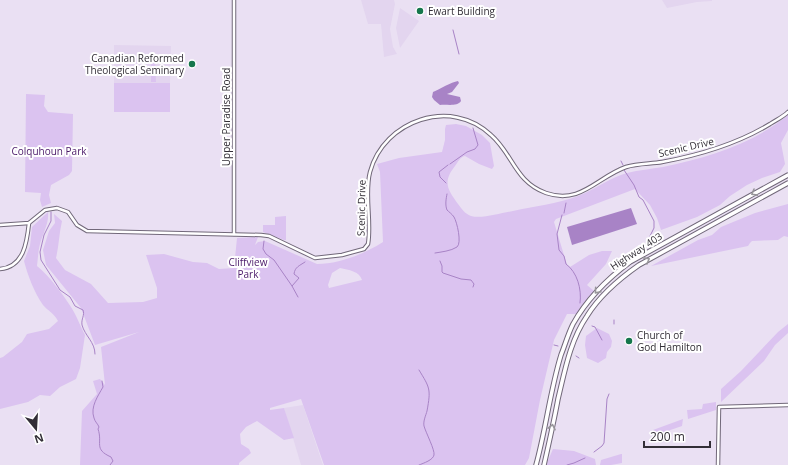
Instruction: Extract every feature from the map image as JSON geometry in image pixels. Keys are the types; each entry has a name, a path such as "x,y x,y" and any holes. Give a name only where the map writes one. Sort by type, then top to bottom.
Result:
{"highway":[{"name":"Highway 403","path":"536,465 557,370 567,337 585,304 598,289 614,274 636,258 788,175"},
{"name":"Highway 403","path":"544,465 571,347 586,317 605,292 620,278 639,264 788,183"}],"street":[{"name":"Upper Paradise Road","path":"234,0 234,234"},
{"name":"Scenic Drive","path":"29,223 45,210 57,208 68,212 77,225 88,231 261,234 269,236 314,258 342,255 364,249 368,244 369,179 376,158 383,145 397,132 412,122 428,117 456,117 472,122 485,129 501,145 520,175 531,186 547,193 565,196 584,191 625,167 678,158 738,141 759,131 788,112"},
{"path":"0,225 29,223 28,237 22,256 14,264 5,268 0,268"},
{"path":"718,465 719,406 788,405"}],"shaded area":[{"path":"361,0 394,0 395,4 390,29 393,47 397,54 384,57 381,24 368,24"},
{"path":"662,0 712,1 697,2 667,8"},
{"path":"400,8 419,21 400,48 396,28"},
{"path":"114,45 171,46 170,83 114,83"},
{"path":"458,81 459,83 452,92 447,94 460,97 461,101 459,103 454,105 440,105 434,100 432,97 433,92"},
{"path":"631,208 637,224 572,245 567,227"},
{"path":"303,405 323,465 301,465 284,408"}],"green space":[{"path":"127,59 155,59 156,82 151,82 151,63 127,63"},
{"path":"114,83 170,83 170,112 114,112"},
{"name":"Colquhoun Park","path":"26,94 45,95 44,106 48,112 73,114 72,171 69,175 51,185 49,195 51,203 42,207 40,200 41,193 25,192"},
{"name":"Cliffview Park","path":"788,115 788,130 781,143 785,164 780,172 747,185 730,196 720,205 697,217 661,230 650,205 635,189 556,219 554,222 567,265 570,267 589,255 602,251 612,251 606,264 587,285 594,291 577,314 567,314 554,340 540,400 529,458 525,465 324,465 301,399 270,408 270,410 284,408 294,438 284,440 257,421 246,427 240,434 241,444 249,449 251,453 239,463 239,465 80,465 82,411 97,394 93,381 100,379 105,385 101,347 139,332 95,345 81,308 46,265 43,250 49,231 55,223 54,214 62,221 56,258 65,270 91,284 108,303 143,302 157,298 157,288 146,255 164,254 193,262 207,263 219,269 234,268 237,238 258,237 255,245 258,242 265,241 317,264 325,264 360,254 383,242 380,172 377,164 399,158 442,152 445,140 446,125 456,124 466,126 482,135 490,143 494,166 492,169 465,156 460,159 451,172 448,181 451,194 463,211 471,216 481,217 570,199 621,175 663,167 713,154 744,142 774,125","holes":["340,268 356,273 362,280 329,288 328,285 332,273"]},
{"path":"788,204 788,237 784,236 778,240 752,241 748,246 651,266 698,240 712,235 721,227 755,213"},
{"path":"48,212 47,224 39,247 37,266 64,296 73,310 85,335 80,368 76,379 60,387 50,396 40,395 28,402 0,409 0,358 22,342 27,334 49,329 58,321 55,316 43,305 37,295 24,261 30,246 32,227"},
{"path":"286,216 286,240 263,232 263,225 275,225 275,217"},
{"path":"788,324 788,333 775,345 764,361 721,402 721,389 741,371 778,332"},
{"path":"597,328 609,334 612,341 606,358 598,363 587,358 585,345 586,336"},
{"path":"716,402 716,410 688,419 687,410 702,409 703,404"},
{"path":"683,419 682,426 653,436 653,430"},
{"path":"553,449 574,451 595,459 596,465 546,465"},
{"path":"622,454 622,463 600,465 601,460"}],"waterway":[{"path":"453,30 459,54"},
{"path":"450,164 467,152 475,149 478,145 473,128"},
{"path":"621,161 623,165"},
{"path":"446,183 440,177 439,172 448,165"},
{"path":"624,170 654,221 654,228 647,242"},
{"path":"435,253 457,247 459,241 454,217 446,208 447,194"},
{"path":"564,213 566,203"},
{"path":"51,212 51,221 44,235 40,252 41,260 60,290 70,297 75,306 83,310 84,314 82,325 92,342 95,354"},
{"path":"562,215 557,234 559,250 564,256 566,264 570,267 578,281 580,303"},
{"path":"264,241 263,249 266,254 274,260 292,286"},
{"path":"440,261 443,273 461,279 471,280 474,284 473,287"},
{"path":"298,297 292,286 299,278 294,274 296,268 305,262"},
{"path":"592,326 595,327 602,340"},
{"path":"554,345 558,346"},
{"path":"419,370 429,389 424,424 434,455 430,460 419,465"},
{"path":"102,381 103,387 95,402 93,414 99,427 100,448 105,454 111,457 113,461 110,465"},
{"path":"594,452 604,443 607,399 609,394"},
{"path":"567,465 585,458"}],"place":[{"name":"Ewart Building","path":"420,11"},
{"name":"Canadian Reformed Theological Seminary","path":"192,64"},
{"name":"Church of God Hamilton","path":"629,341"}]}
